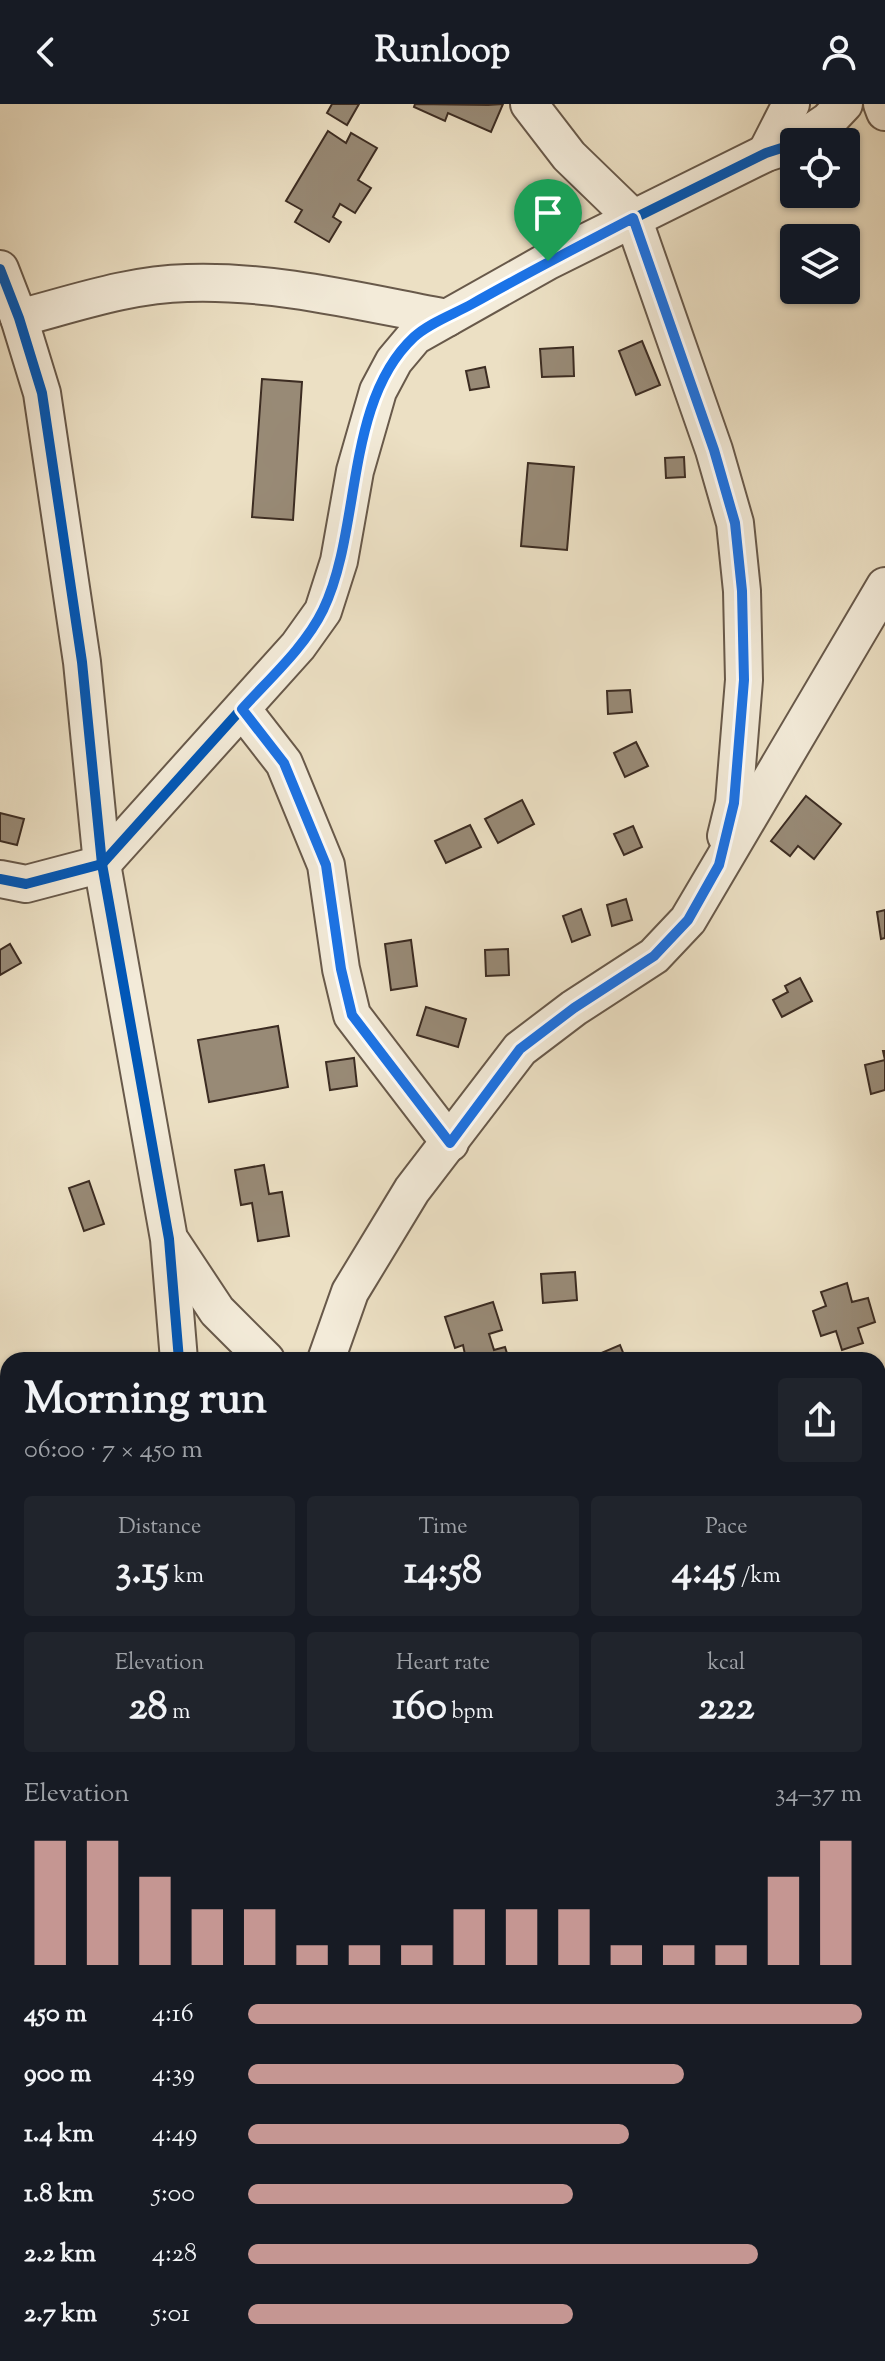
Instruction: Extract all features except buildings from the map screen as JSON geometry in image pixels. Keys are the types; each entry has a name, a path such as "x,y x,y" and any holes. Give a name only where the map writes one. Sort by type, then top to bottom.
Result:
{"street":[{"path":"529,104 569,156 633,218 714,450 735,523 742,591 744,680 734,803 719,865"},
{"path":"788,128 791,104"},
{"path":"816,128 844,104"},
{"path":"882,104 885,112"},
{"path":"0,879 26,884 102,864 298,646 323,611 339,561 355,471 378,391 394,361 415,336 548,261 780,149"},
{"path":"0,269 42,393 71,576 102,864 169,1239 178,1352"},
{"path":"19,318 119,292 185,282 286,287 447,318"},
{"path":"329,1352 350,1292 412,1190 520,1049 574,1008 654,956 688,920 885,586"},
{"path":"242,709 284,763 326,865 341,969 352,1015 450,1143"},
{"path":"169,1239 217,1311 258,1352"}],"cycle path":[{"path":"0,879 26,884 102,864 298,646 323,611 339,561 355,471 378,391 394,361 415,336 548,261 780,148"},
{"path":"0,269 42,393 82,662 102,864 169,1239 178,1352"}],"route":[{"path":"633,218 714,450 735,523 742,591 744,680 734,803 719,865 688,920 654,956 574,1008 520,1049 450,1143 352,1015 341,969 326,865 284,763 242,709 298,646 323,611 339,561 355,471 378,391 394,361 415,336 548,261 633,218"}]}
